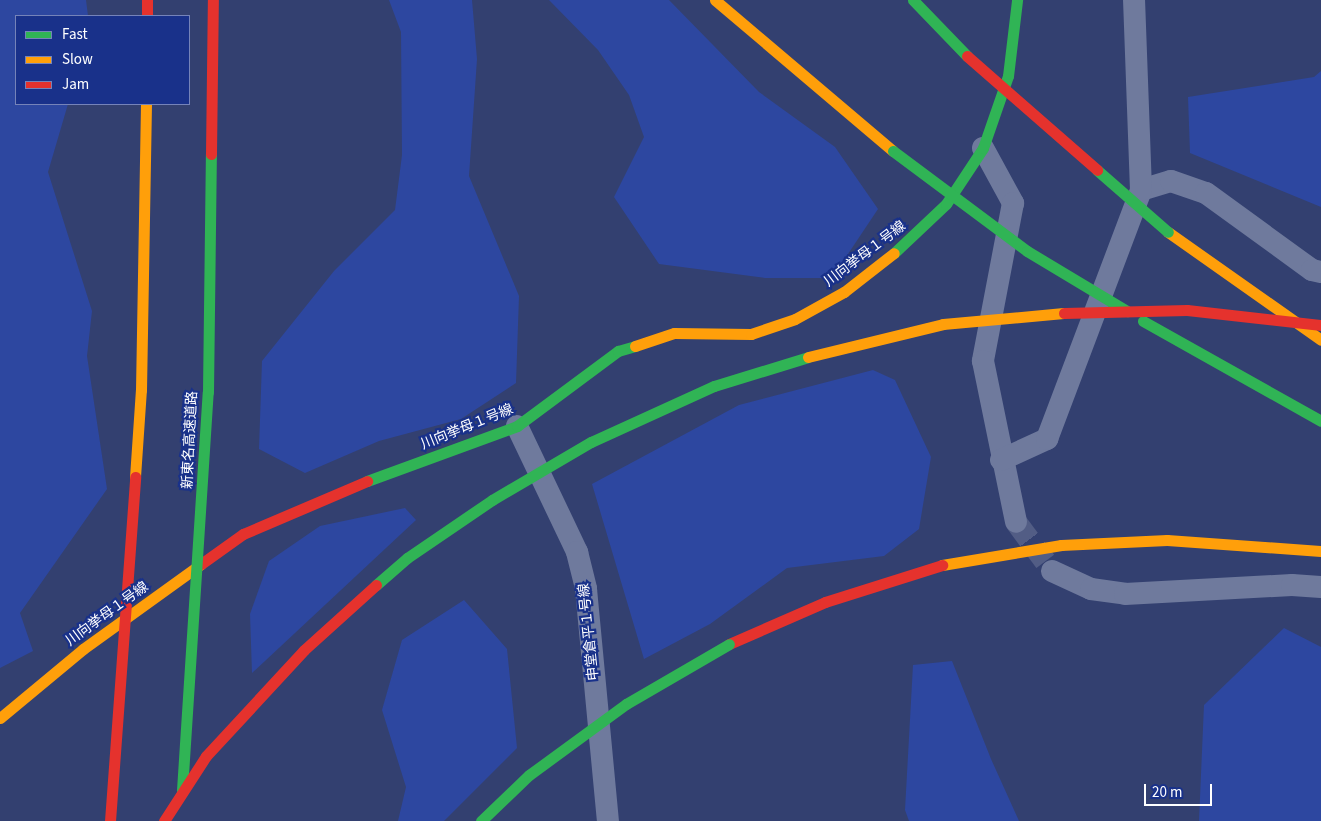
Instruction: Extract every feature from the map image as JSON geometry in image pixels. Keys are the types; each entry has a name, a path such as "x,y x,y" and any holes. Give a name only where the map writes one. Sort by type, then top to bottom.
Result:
{"main road":[{"path":"147,0 147,15"},
{"name":"新東名高速道路","path":"180,821 208,392 214,60 213,0"},
{"path":"715,0 893,151 1027,251 1143,321 1321,421"},
{"path":"913,0 967,56 1168,232 1321,340"},
{"name":"川向挙母１号線","path":"0,718 83,649 243,534 324,498 517,426 618,351 674,334 751,334 795,319 844,292 909,242 940,211 983,148 1008,76 1017,0"},
{"path":"110,821 141,390 146,105"},
{"path":"164,821 206,756 304,650 406,558 492,500 591,442 714,386 845,346 942,324 1076,312 1187,310 1321,325"},
{"path":"481,821 529,775 626,704 729,644 825,602 944,565 1061,545 1167,540 1321,551"}],"street":[{"path":"1001,460 1047,439 1141,190 1134,0"},
{"path":"983,148 1013,203 983,361 1001,460 1016,522"},
{"path":"1141,190 1171,181 1206,193 1312,270 1321,272"},
{"name":"申堂倉平１号線","path":"517,426 577,552 586,589 608,821"},
{"path":"1052,571 1091,589 1125,594 1292,585 1321,588"}],"shaded area":[{"path":"0,0 86,0 88,15 15,15 15,105 68,105 48,172 92,311 87,356 107,489 20,613 33,651 0,668"},
{"path":"389,0 472,0 477,59 469,176 519,296 516,383 461,419 379,441 305,473 259,449 262,361 334,271 395,210 402,155 401,32"},
{"path":"549,0 669,0 759,92 835,147 878,209 832,278 765,278 659,264 614,197 644,137 629,95 598,50"},
{"path":"1321,71 1321,207 1190,153 1188,97 1314,77"},
{"path":"873,370 895,380 931,457 919,529 884,556 787,568 710,624 644,659 592,484 739,405"},
{"path":"405,508 416,520 252,673 250,614 269,561 320,526"},
{"path":"464,600 507,649 517,748 444,821 398,821 406,787 382,710 402,640"},
{"path":"1284,628 1321,647 1321,821 1199,821 1204,705"},
{"path":"952,661 991,759 1019,821 909,821 905,810 913,665"}],"tunnel":[{"path":"1016,522 1045,561"}],"traffic: fast":[{"path":"913,0 967,56"},
{"path":"894,253 946,204 983,148 1008,76 1017,0"},
{"path":"893,151 1027,251 1127,311"},
{"path":"208,392 211,154"},
{"path":"1097,170 1168,232"},
{"path":"1143,321 1321,421"},
{"path":"367,481 517,426 618,351 635,346"},
{"path":"376,585 407,558 492,500 591,442 714,386 808,357"},
{"path":"182,790 208,392"},
{"path":"481,821 529,775 626,704 729,644"}],"traffic: slow":[{"path":"715,0 893,151"},
{"path":"141,390 146,105"},
{"path":"1168,232 1321,340"},
{"path":"635,346 674,333 751,334 795,319 844,292 894,253"},
{"path":"808,357 943,324 1064,313"},
{"path":"135,477 141,390"},
{"path":"942,565 1061,545 1167,540 1321,551"},
{"path":"0,718 83,649 201,564"}],"traffic: jam":[{"path":"147,0 147,15"},
{"path":"211,154 213,0"},
{"path":"967,56 1097,170"},
{"path":"1064,313 1187,310 1321,325"},
{"path":"110,821 135,477"},
{"path":"201,564 243,534 367,481"},
{"path":"729,644 825,602 942,565"},
{"path":"164,821 206,756 304,650 376,585"}]}
